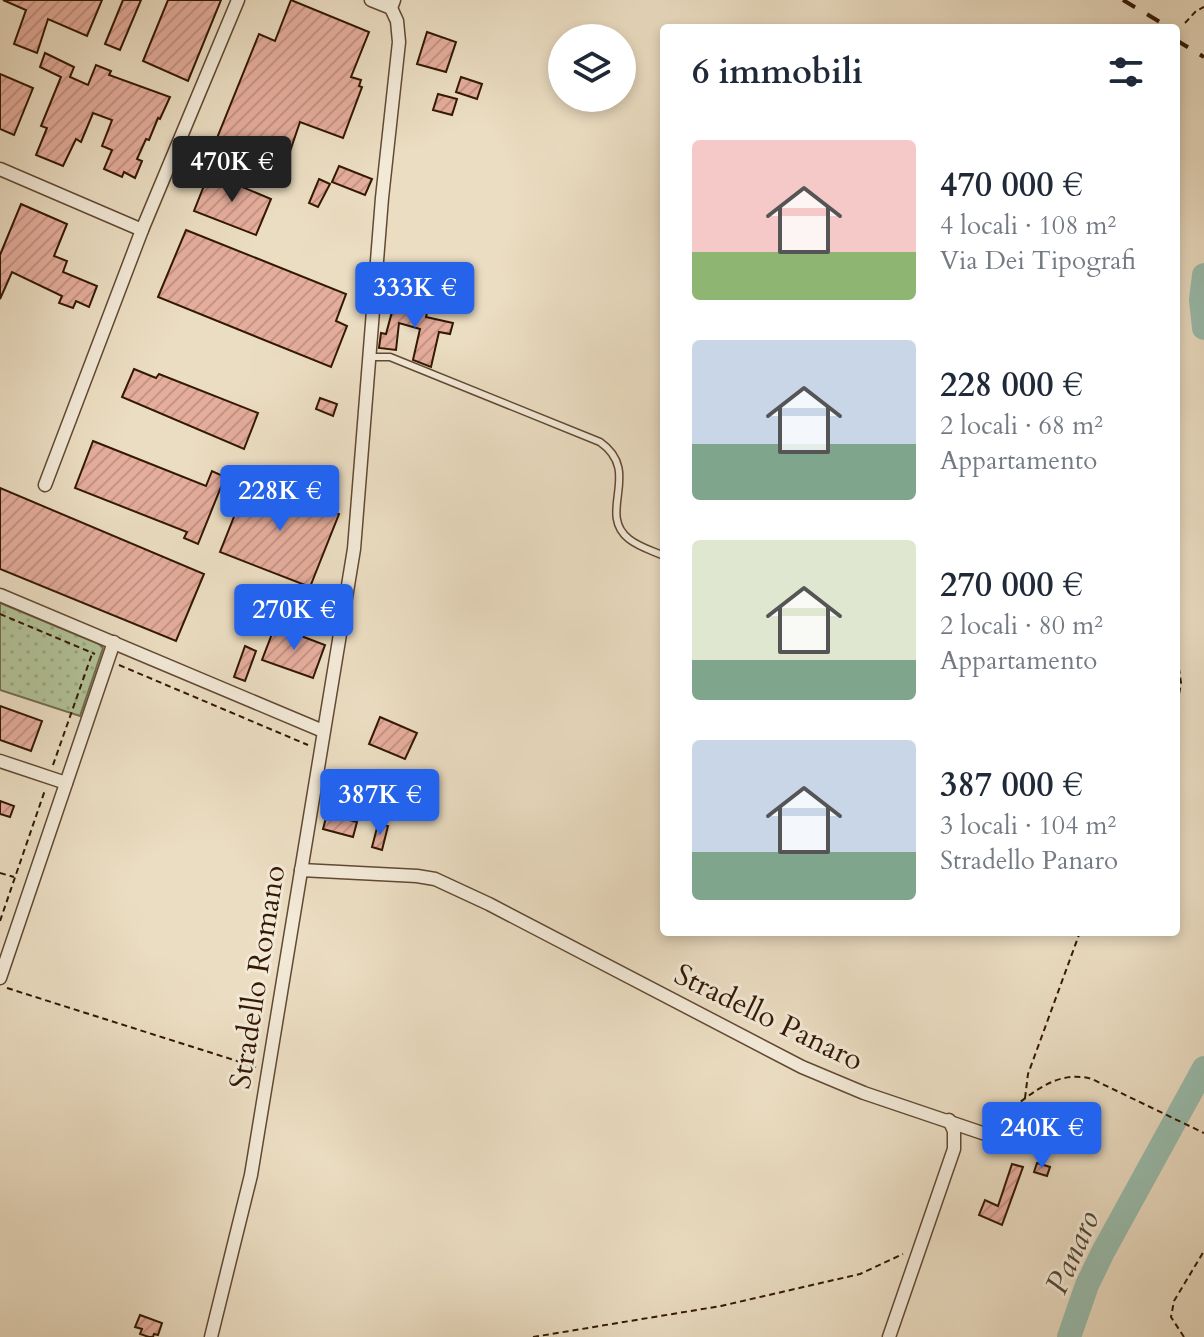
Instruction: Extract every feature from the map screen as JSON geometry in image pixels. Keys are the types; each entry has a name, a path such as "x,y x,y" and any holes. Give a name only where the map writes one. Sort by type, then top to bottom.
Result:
{"street":[{"path":"45,485 142,230 238,0"},
{"path":"371,0 392,4"},
{"name":"Stradello Romano","path":"211,1337 251,1175 354,549 368,357 399,42 392,4"},
{"path":"0,169 142,230"},
{"path":"0,595 323,731"},
{"path":"0,978 114,642"},
{"path":"0,761 66,783"},
{"name":"Stradello Panaro","path":"301,870 435,879 503,911 802,1067 864,1093 1006,1141"},
{"path":"889,1337 954,1149 954,1131 949,1120"}],"lane":[{"path":"368,357 390,357 600,442 618,460 619,527 628,538 660,554"}],"path":[{"path":"1185,23 1204,7"},
{"path":"0,614 322,752"},
{"path":"0,873 15,878"},
{"path":"1025,1100 1028,1074 1078,936"},
{"path":"0,986 268,1071"},
{"path":"981,1122 996,1120 1040,1087 1071,1076 1092,1079 1204,1133"},
{"path":"533,1337 752,1299 860,1274 910,1250"},
{"path":"1184,1337 1171,1317 1174,1301 1204,1251"}],"green space":[{"path":"0,603 103,648 80,716 0,690"}],"building":[{"path":"3,0 102,0 87,36 48,19 37,53 14,44 26,10"},
{"path":"123,0 141,0 120,50 105,44"},
{"path":"168,0 221,0 188,81 143,61"},
{"path":"291,0 369,32 351,77 361,80 359,86 362,87 343,138 300,122 277,179 211,153 259,34 275,41"},
{"path":"427,32 456,42 446,72 417,64"},
{"path":"45,53 74,67 70,77 88,85 96,65 111,71 109,75 170,97 137,159 142,161 135,178 124,172 122,177 104,169 112,150 102,146 112,120 93,113 81,142 76,139 63,166 36,155 47,128 41,126 61,77 40,67"},
{"path":"0,74 33,88 14,135 0,129"},
{"path":"461,77 482,84 477,99 456,92"},
{"path":"438,94 457,99 452,115 433,110"},
{"path":"339,166 372,179 365,195 332,182"},
{"path":"209,173 271,199 256,235 194,211"},
{"path":"319,179 330,184 318,207 309,203"},
{"path":"21,204 67,224 54,256 67,261 63,272 97,286 89,307 76,301 73,308 59,303 62,296 12,272 0,299 0,255"},
{"path":"186,230 346,294 336,321 347,326 331,367 158,297"},
{"path":"396,297 402,298 402,302 428,309 426,317 453,323 450,334 439,332 431,367 413,360 420,329 399,323 396,350 379,348 381,333 386,334"},
{"path":"134,369 156,378 159,374 258,413 244,449 122,397"},
{"path":"320,398 337,404 333,416 316,409"},
{"path":"93,441 206,486 212,471 225,477 198,544 184,538 187,532 75,488"},
{"path":"249,479 339,514 310,587 220,552"},
{"path":"0,488 204,574 176,641 0,569"},
{"path":"275,626 325,645 313,678 262,660"},
{"path":"245,646 256,651 245,681 234,677"},
{"path":"0,706 42,721 31,751 0,740"},
{"path":"380,717 417,733 405,759 369,744"},
{"path":"0,801 14,806 10,817 0,814"},
{"path":"327,814 357,822 353,837 323,829"},
{"path":"378,824 388,826 382,850 372,847"},
{"path":"1037,1163 1050,1167 1047,1176 1034,1172"},
{"path":"1012,1164 1023,1167 1002,1225 979,1215 985,1200 998,1206"},
{"path":"140,1315 162,1323 158,1335 149,1337 140,1334 142,1329 135,1327"}],"waterway":[{"name":"Panaro","path":"1204,275 1201,300 1204,328"},
{"name":"Panaro","path":"1069,1337 1087,1285 1103,1252 1204,1068"}],"railway":[{"path":"1123,0 1163,24"},
{"path":"1180,42 1204,57"}]}
